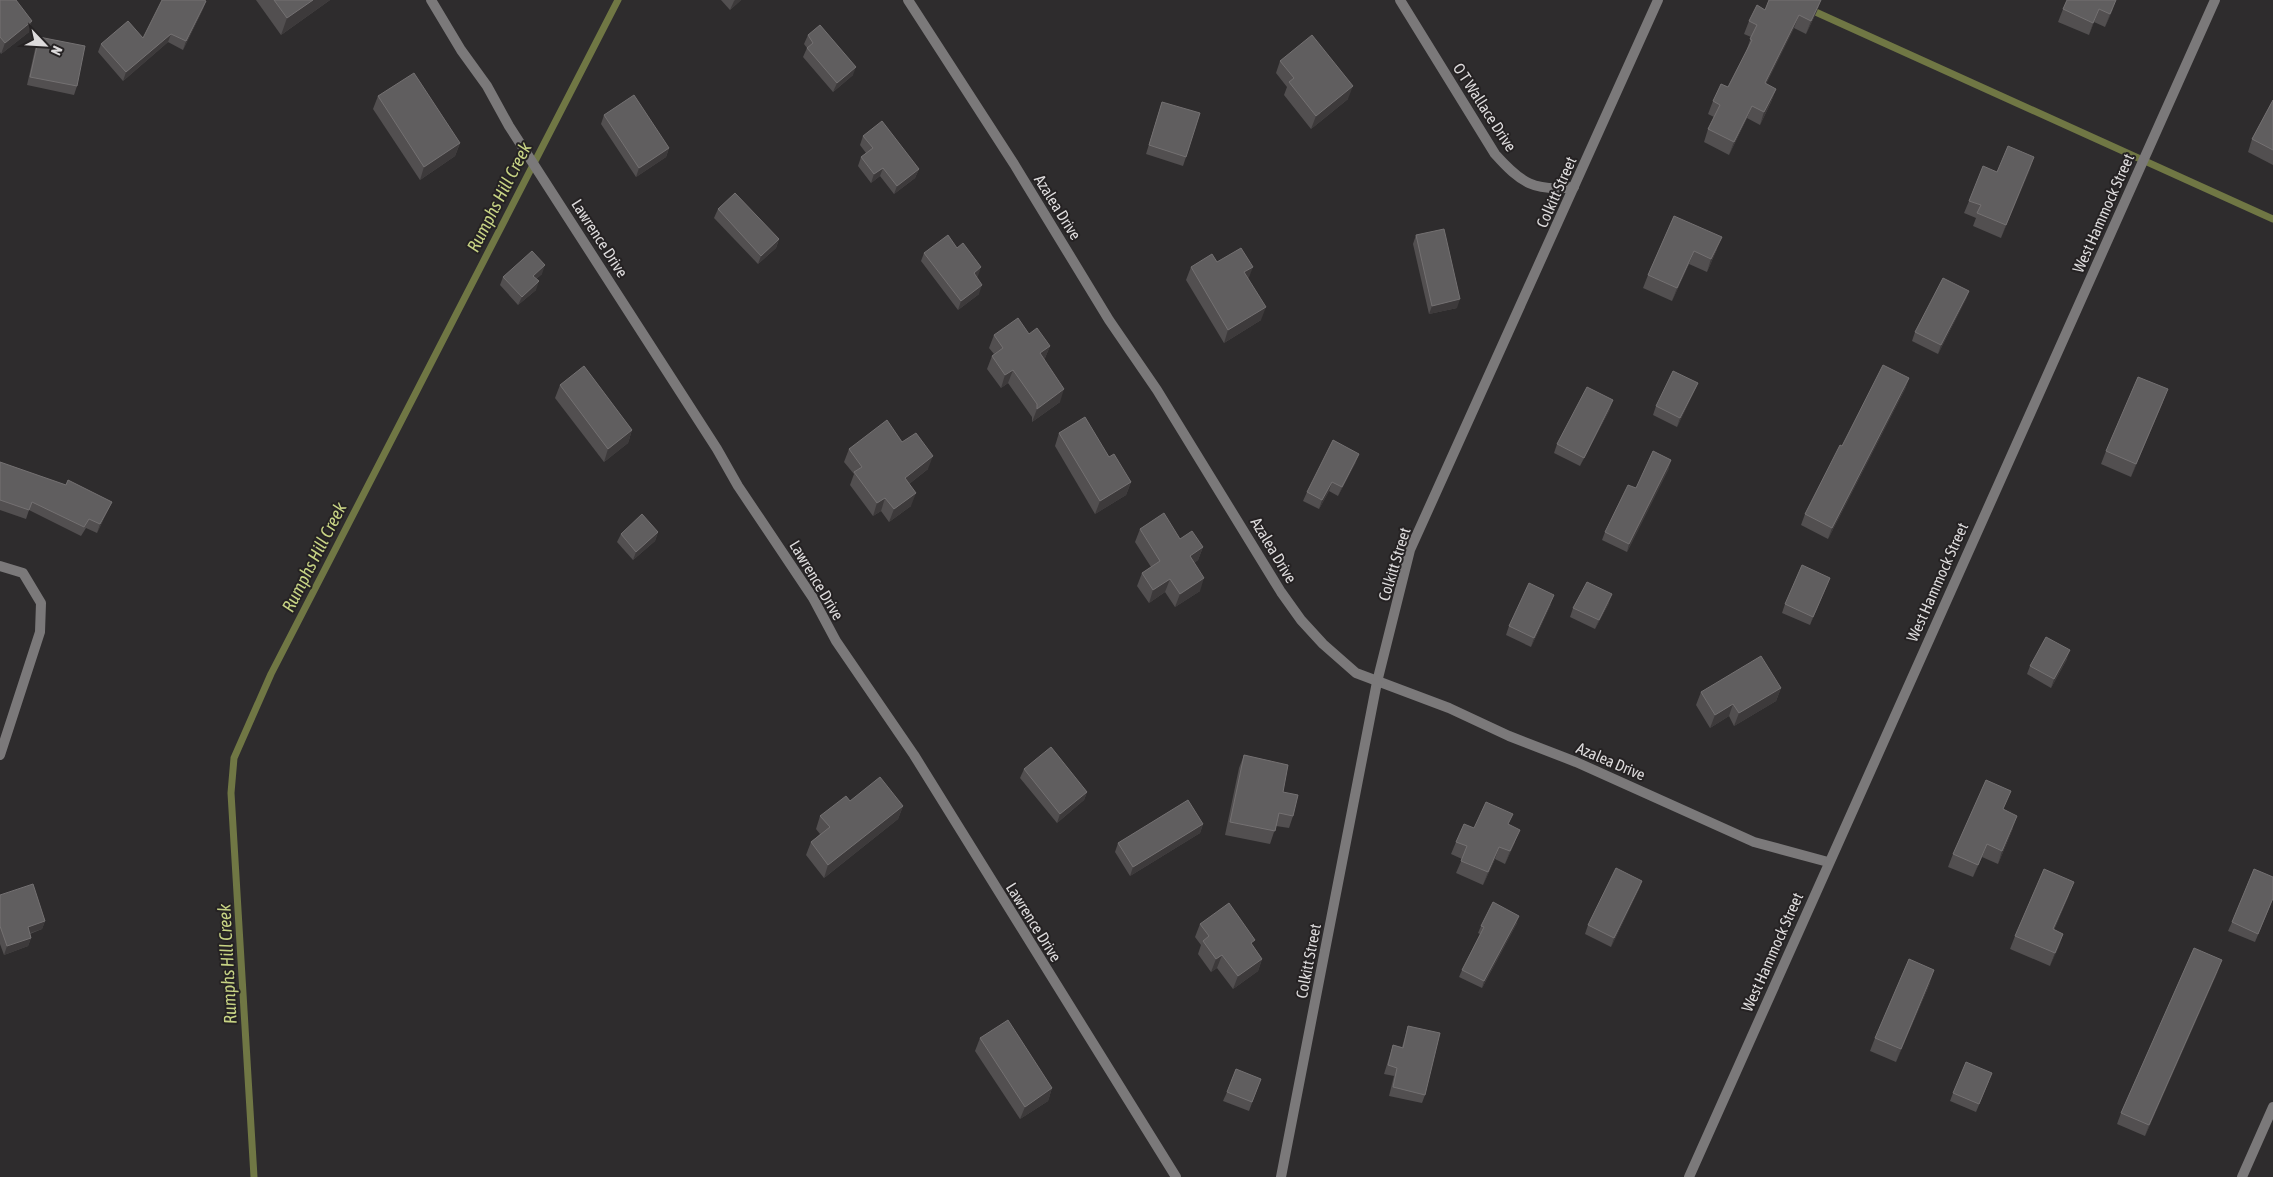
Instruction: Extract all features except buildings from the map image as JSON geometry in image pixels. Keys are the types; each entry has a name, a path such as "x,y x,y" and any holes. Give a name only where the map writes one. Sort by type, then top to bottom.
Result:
{"street":[{"name":"Lawrence Drive","path":"431,0 461,50 487,86 509,126 717,449 738,486 813,598 836,641 914,755 1176,1177"},
{"name":"Azalea Drive","path":"908,0 1014,164 1109,320 1157,390 1281,592 1301,620 1340,660 1356,673 1449,708 1509,736 1576,762 1754,842 1828,862"},
{"name":"O T Wallace Drive","path":"1400,0 1495,154 1507,167 1528,184 1556,189 1574,187"},
{"name":"Colkitt Street","path":"1281,1177 1377,682 1410,550 1658,0"},
{"name":"West Hammock Street","path":"1689,1177 1828,862 2215,0"},
{"path":"0,566 23,574 40,604 40,632 0,755"},
{"path":"2242,1177 2273,1107"}],"waterway":[{"name":"Rumphs Hill Creek","path":"254,1177 231,793 234,758 271,674 618,0"},
{"path":"1809,9 2273,219"}]}
